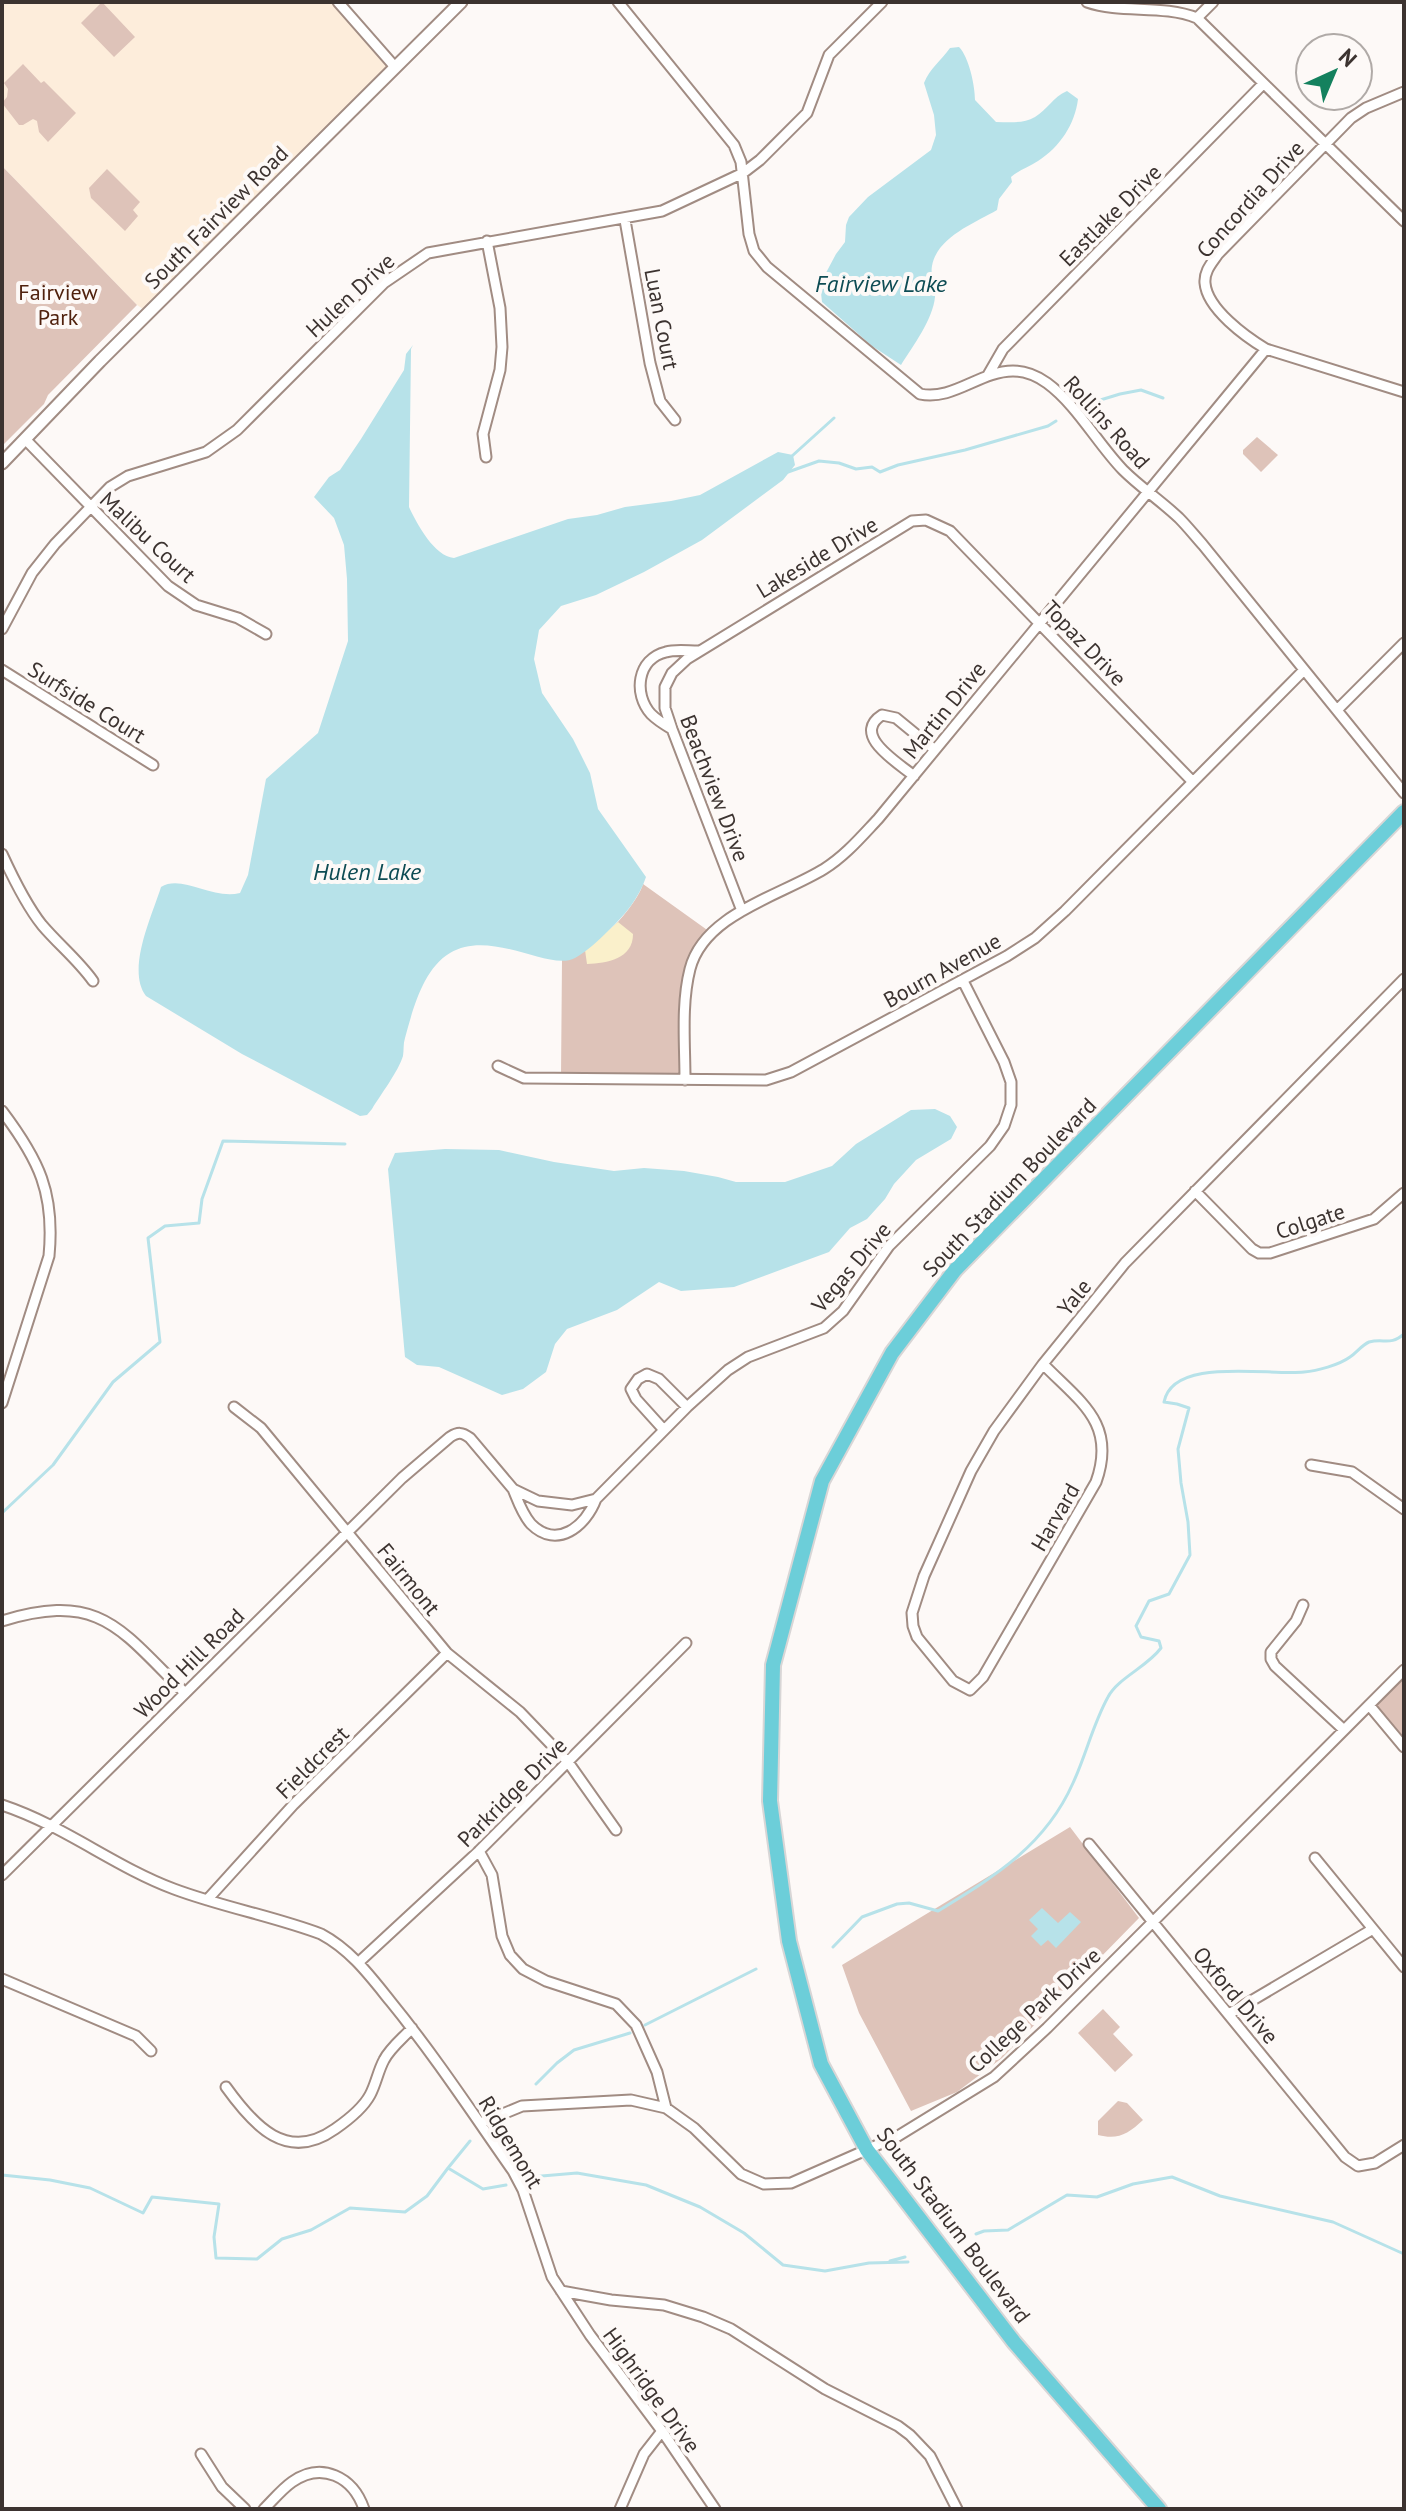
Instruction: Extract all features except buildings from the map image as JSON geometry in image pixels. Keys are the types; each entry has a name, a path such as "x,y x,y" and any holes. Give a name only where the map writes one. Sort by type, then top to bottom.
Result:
{"main road":[{"name":"South Stadium Boulevard","path":"1159,2509 1014,2342 867,2150 821,2064 789,1941 770,1801 773,1665 822,1481 892,1353 955,1270 1404,812"}],"street":[{"path":"338,2 395,67"},
{"name":"South Fairview Road","path":"2,463 461,2"},
{"name":"Rollins Road","path":"618,2 734,145 743,173 749,234 754,251 767,267 912,390 931,397 942,395 988,375 1012,371 1030,373 1045,381 1058,392 1123,470 1180,519 1203,545 1404,793"},
{"name":"Hulen Drive","path":"2,629 32,573 55,544 110,487 128,476 206,452 237,430 401,269 428,253 662,211 743,173 807,113 829,55 882,2"},
{"path":"1087,2 1101,7 1178,12 1197,18 1404,221"},
{"path":"1197,18 1213,2"},
{"name":"Eastlake Drive","path":"988,375 1003,349 1263,84"},
{"name":"Concordia Drive","path":"1404,92 1366,108 1324,143 1218,254 1207,269 1205,283 1210,300 1249,339 1266,349 1404,392"},
{"name":"Luan Court","path":"625,220 650,363 660,401 675,420"},
{"path":"486,457 483,434 500,370 502,347 500,308 487,241"},
{"name":"Martin Drive","path":"685,1080 686,989 690,967 698,949 712,932 742,911 824,869 845,853 878,819 1266,349"},
{"name":"Malibu Court","path":"25,439 168,586 196,605 238,618 266,634"},
{"name":"Lakeside Drive","path":"702,648 912,521 926,520 950,531"},
{"name":"Topaz Drive","path":"950,531 1193,782"},
{"path":"1337,710 1404,643"},
{"path":"672,729 651,714 643,700 639,683 643,669 653,658 667,651 702,648"},
{"name":"Beachview Drive","path":"702,648 672,673 665,687 665,708 742,911"},
{"name":"Surfside Court","path":"2,670 153,765"},
{"name":"Bourn Avenue","path":"498,1066 524,1078 766,1080 791,1072 963,981 1035,938 1304,670"},
{"path":"914,776 875,744 871,736 874,720 882,715 896,718 935,750"},
{"path":"2,854 39,921 79,961 93,981"},
{"name":"Yale","path":"970,1690 953,1681 917,1637 912,1613 924,1576 971,1471 994,1431 1043,1364 1125,1263 1404,979"},
{"name":"Vegas Drive","path":"513,1489 521,1511 532,1525 544,1532 568,1532 581,1525 596,1499 728,1370 748,1357 824,1328 843,1311 889,1246 990,1146 1004,1126 1011,1105 1011,1082 963,981"},
{"path":"2,1111 28,1145 44,1182 51,1214 49,1256 2,1403"},
{"name":"Colgate","path":"1195,1191 1259,1253 1270,1253 1374,1219 1404,1193"},
{"name":"Harvard","path":"970,1690 983,1677 1096,1482 1102,1466 1102,1434 1096,1422 1043,1364"},
{"path":"664,1430 636,1399 631,1389 638,1379 647,1374 659,1379 687,1407"},
{"name":"Fairmont","path":"234,1407 261,1428 447,1653 520,1712 568,1762 616,1830"},
{"name":"Wood Hill Road","path":"2,1875 402,1478 450,1437 463,1433 470,1438 513,1489"},
{"path":"1311,1465 1352,1472 1404,1509"},
{"path":"513,1489 538,1501 572,1505 596,1499"},
{"path":"1303,1605 1296,1621 1271,1652 1271,1659 1344,1730"},
{"path":"2,1621 34,1611 57,1609 80,1611 101,1618 123,1632 184,1692"},
{"name":"Parkridge Drive","path":"359,1962 479,1851 686,1643"},
{"name":"Fieldcrest","path":"207,1900 294,1804 447,1653"},
{"name":"College Park Drive","path":"481,2123 522,2106 631,2100 666,2108 694,2128 741,2174 764,2184 791,2183 898,2136 994,2077 1047,2028 1404,1670"},
{"path":"1369,1705 1404,1747"},
{"name":"Ridgemont","path":"2,1805 52,1825 142,1875 207,1900 321,1934 359,1962 412,2028 513,2171 523,2190 552,2277 561,2291"},
{"name":"Oxford Drive","path":"1089,1844 1345,2157 1358,2166 1375,2163 1402,2149"},
{"path":"479,1851 492,1875 502,1936 510,1955 523,1969 546,1981 616,2004 636,2025 657,2072 666,2108"},
{"path":"1315,1858 1404,1967"},
{"path":"1229,2014 1373,1929"},
{"path":"2,1979 136,2036 151,2051"},
{"path":"226,2087 238,2105 280,2139 290,2143 320,2139 361,2107 371,2094 384,2059 412,2028"},
{"path":"561,2291 664,2305 731,2329 825,2389 910,2435 930,2456 957,2509"},
{"name":"Highridge Drive","path":"561,2291 715,2509"},
{"path":"620,2509 644,2454 662,2431"},
{"path":"201,2454 222,2487 245,2509"},
{"path":"264,2509 290,2483 302,2476 327,2471 343,2479 359,2494 364,2509"}],"shaded area":[{"path":"2,2 338,2 395,67 149,313 137,305 2,166"}],"green space":[{"path":"102,2 135,37 114,57 81,23"},
{"path":"23,64 76,113 48,142 39,132 37,121 33,119 19,125 2,103 8,89 4,83"},
{"name":"Fairview Park","path":"2,166 137,305 2,446"},
{"path":"107,169 140,202 133,210 138,216 125,231 91,198 89,188"},
{"path":"1257,437 1278,455 1261,472 1243,454 1243,450"},
{"path":"643,884 710,932 689,967 684,1079 561,1077 562,960 585,951 610,931 631,906"},
{"path":"1404,1670 1404,1747 1369,1705"},
{"path":"1070,1827 1139,1918 1002,2058 957,2092 911,2111 859,2013 842,1965"},
{"path":"1103,2009 1120,2027 1113,2034 1133,2055 1115,2072 1078,2033"},
{"path":"1118,2101 1127,2103 1143,2120 1122,2135 1098,2135 1098,2121"}],"sand":[{"path":"618,922 633,934 629,949 610,961 587,964 585,950"}],"water":[{"name":"Fairview Lake","path":"959,47 971,72 975,100 996,122 1030,119 1067,91 1078,99 1070,126 1060,142 1038,161 1011,177 1012,182 999,199 997,210 958,232 935,256 932,274 935,297 931,314 901,365 872,346 822,302 820,284 845,242 849,217 868,197 931,150 936,135 934,115 924,83 950,48"},
{"name":"Hulen Lake","path":"413,345 409,507 427,538 447,556 454,558 568,519 700,495 778,452 793,455 795,465 783,480 702,540 596,595 561,606 539,630 534,659 542,693 573,739 590,773 598,809 646,877 620,919 575,958 550,960 483,945 466,947 441,960 420,991 397,1069 372,1109 367,1115 360,1116 242,1054 146,996 139,972 147,927 161,887 178,883 219,893 240,893 248,875 266,779 318,733 348,641 347,579 344,545 334,518 314,497 329,477 340,470 361,439 404,370 406,354"},
{"path":"935,1109 950,1116 957,1127 951,1139 916,1160 867,1219 850,1228 829,1252 734,1287 681,1291 659,1282 617,1310 567,1329 555,1344 546,1372 523,1389 502,1395 439,1367 417,1365 405,1357 388,1169 395,1153 445,1149 499,1150 614,1171 644,1168 684,1171 736,1182 785,1182 832,1166 856,1144 911,1110"},
{"path":"1042,1908 1058,1923 1070,1912 1081,1922 1056,1948 1048,1940 1041,1946 1031,1936 1038,1929 1029,1920"}],"waterway":[{"path":"1084,405 1141,390 1163,398"},
{"path":"792,456 834,418"},
{"path":"788,472 819,461 856,469 872,467 880,472 1048,426 1056,421"},
{"path":"2,1513 53,1465 113,1382 160,1342 148,1238 165,1226 199,1223 202,1199 223,1141 345,1144"},
{"path":"833,1947 862,1917 897,1904 909,1903 938,1911 1016,1858 1048,1825 1061,1805 1113,1690 1161,1648 1159,1641 1141,1637 1136,1626 1149,1601 1169,1594 1190,1555 1178,1449 1189,1408 1164,1402 1171,1388 1185,1378 1203,1373 1288,1373 1321,1369 1345,1360 1369,1342 1391,1341 1404,1334"},
{"path":"645,2025 756,1969"},
{"path":"536,2084 574,2050 630,2033"},
{"path":"448,2168 470,2141"},
{"path":"2,2175 90,2188 143,2213 152,2197 219,2204 214,2237 216,2258 257,2259 282,2239 311,2230 350,2208 405,2212 427,2196 448,2168 483,2189 506,2185"},
{"path":"530,2177 577,2173 646,2185 700,2207 744,2233 783,2265 825,2271 869,2263 908,2262"},
{"path":"976,2234 1008,2230 1067,2195 1097,2197 1133,2184 1172,2177 1220,2196 1333,2222 1404,2254"},
{"path":"890,2261 905,2257"}]}
